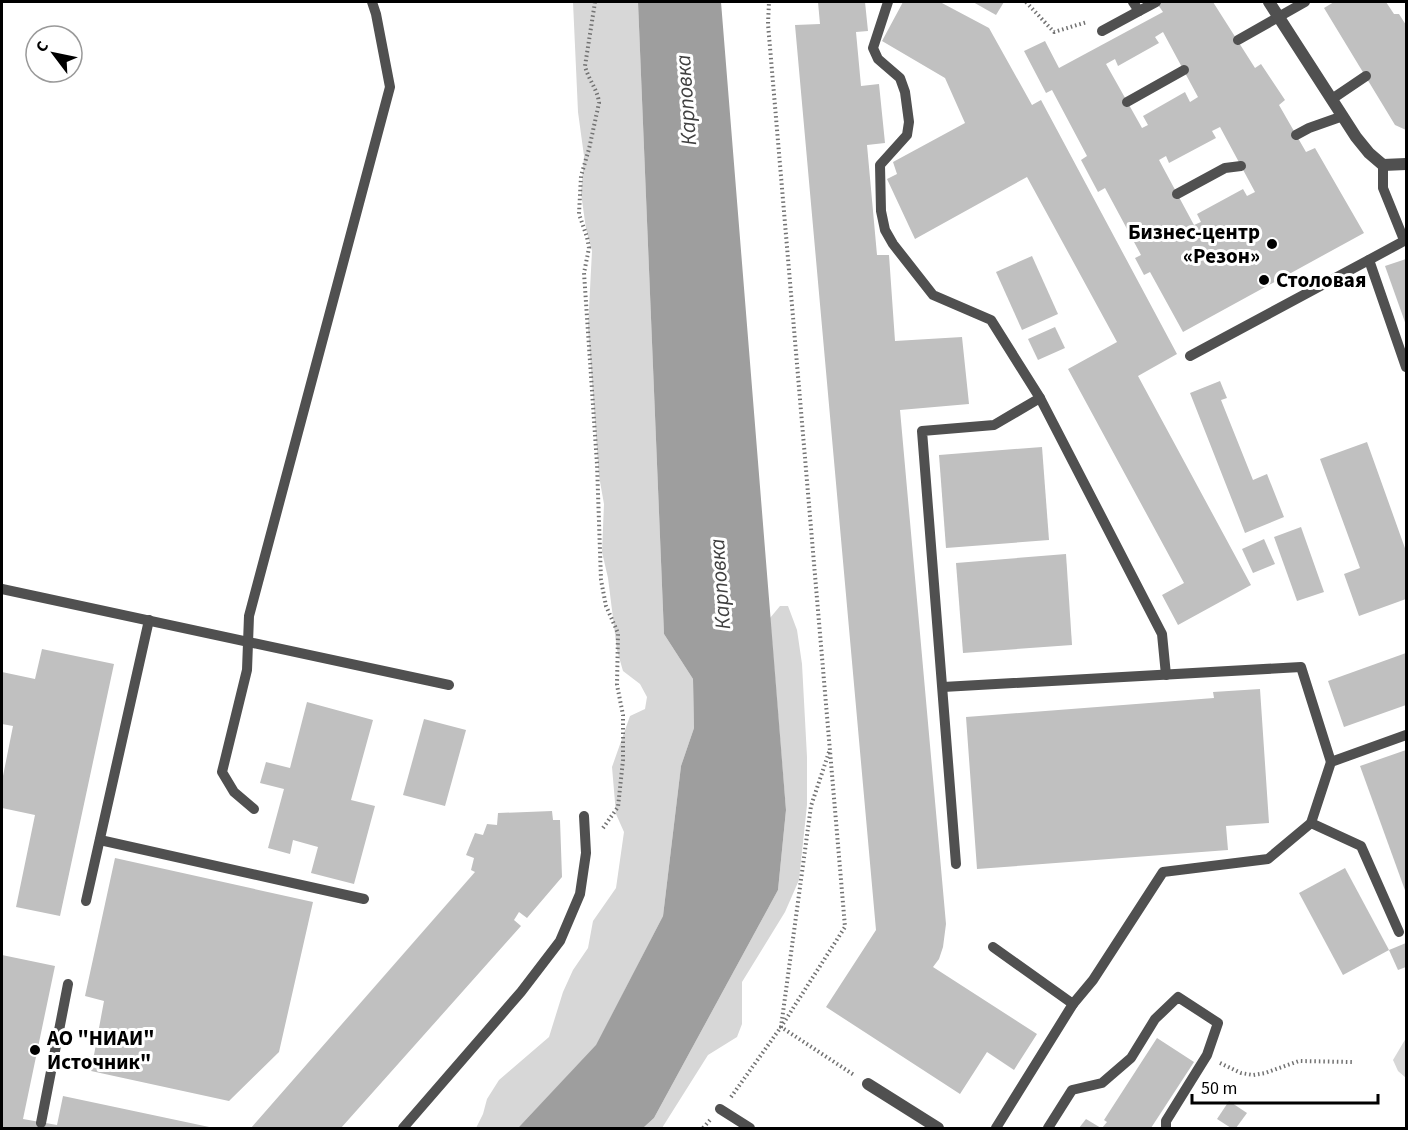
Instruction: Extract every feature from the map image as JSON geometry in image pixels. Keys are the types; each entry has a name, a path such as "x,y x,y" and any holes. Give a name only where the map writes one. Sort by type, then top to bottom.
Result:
{"street":[{"path":"1269,2 1369,153 1383,165 1407,164"},
{"path":"868,1084 938,1128"}],"lane":[{"path":"254,809 234,792 222,772 247,670 249,616 390,87 372,2"},
{"path":"888,2 873,48 878,59 900,78 905,92 909,122 907,135 899,147 880,165 881,211 885,230 893,244 933,295 991,320 1040,398 1162,634 1166,675"},
{"path":"1102,31 1136,6 1156,2"},
{"path":"1238,40 1305,2"},
{"path":"1127,102 1184,70"},
{"path":"1332,99 1366,76"},
{"path":"1296,135 1343,116"},
{"path":"1190,356 1405,240 1383,188 1383,165"},
{"path":"1177,194 1225,168 1241,166"},
{"path":"1369,260 1407,367"},
{"path":"956,864 922,431 994,425 1040,398"},
{"path":"2,589 449,685"},
{"path":"86,900 149,620"},
{"path":"943,687 1301,667 1331,762 1311,823 1268,859 1163,872 1093,980 1073,1004 996,1128"},
{"path":"1331,762 1407,735"},
{"path":"403,1128 521,992 560,941 580,894 586,853 584,816"},
{"path":"1311,823 1361,846 1399,932"},
{"path":"100,840 364,899"},
{"path":"993,947 1073,1004"},
{"path":"41,1123 68,984"},
{"path":"1048,1128 1072,1090 1102,1083 1131,1058 1155,1019 1178,997 1218,1023 1207,1055 1166,1121 1166,1128"},
{"path":"720,1110 750,1128"}],"path":[{"path":"586,853 618,807 623,760 623,716 617,685 618,633 606,606 601,580 597,464 584,273 589,248 579,214 581,176 590,149 599,103 599,97 585,66 595,2"},
{"path":"702,1128 735,1091 781,1027 845,927 768,24 769,2"},
{"path":"1026,2 1054,32 1074,26"},
{"path":"781,1027 811,806 830,748"},
{"path":"781,1027 868,1084"},
{"path":"1207,1055 1229,1068 1253,1075 1299,1061 1352,1062"}],"shaded area":[{"path":"573,2 638,2 664,634 693,679 694,728 681,766 663,916 596,1046 518,1128 476,1128 487,1099 499,1080 549,1037 563,992 573,970 588,948 593,921 616,888 624,832 616,814 612,767 630,716 645,709 647,697 640,684 623,671 617,650 608,578 602,552 604,504 599,476 588,328 592,251 581,193 584,156 578,112"},
{"path":"780,606 788,606 797,630 802,664 807,805 799,880 785,912 742,982 742,1024 737,1037 708,1055 662,1128 643,1128 654,1118 778,890 786,810 770,618"},
{"path":"1406,1038 1406,1078 1398,1071 1393,1060"}],"water":[{"name":"Карповка","path":"638,2 721,2 786,810 778,890 654,1118 643,1128 518,1128 596,1045 663,916 681,766 694,728 693,679 664,634"}],"building":[{"path":"818,2 865,2 868,31 856,32 861,86 879,84 885,143 867,145 877,255 889,255 895,341 962,337 969,404 900,410 946,924 943,947 933,967 1037,1034 1014,1070 987,1052 960,1094 826,1007 876,930 795,25 820,24"},
{"path":"903,2 940,2 989,28 1032,105 1041,100 1177,354 1138,376 1251,585 1178,625 1162,595 1184,583 1068,369 1117,342 1027,177 915,239 887,179 897,174 893,162 965,123 945,78 882,41"},
{"path":"973,2 1004,2 996,15"},
{"path":"1156,2 1213,2 1255,68 1261,64 1285,100 1279,105 1306,152 1315,148 1364,233 1183,332 1150,272 1144,275 1135,258 1141,255 1105,188 1098,192 1081,160 1087,156 1052,90 1046,93 1024,51 1045,41 1059,68 1163,12","holes":["1163,32 1198,97 1190,102 1185,92 1143,116 1148,125 1142,128 1106,64 1115,59 1118,66 1159,43 1155,37","1220,127 1255,192 1247,196 1243,189 1197,214 1201,222 1194,225 1159,160 1166,156 1169,163 1216,138 1212,131"]},
{"path":"1334,2 1386,2 1394,14 1399,14 1406,25 1406,130 1395,125 1324,8"},
{"path":"1032,256 1058,314 1022,330 996,272"},
{"path":"1406,259 1406,325 1385,266"},
{"path":"1055,327 1065,348 1038,360 1028,339"},
{"path":"1220,381 1227,398 1221,400 1253,480 1267,474 1284,517 1245,533 1190,393"},
{"path":"1367,442 1406,551 1406,599 1359,616 1344,574 1360,568 1320,459"},
{"path":"1042,447 1049,540 946,548 939,455"},
{"path":"1301,527 1324,592 1297,601 1274,537"},
{"path":"1264,539 1275,564 1253,573 1242,549"},
{"path":"1066,554 1072,645 963,653 956,563"},
{"path":"42,649 114,664 60,916 16,907 35,815 2,808 2,781 13,726 2,724 2,672 35,679"},
{"path":"1406,653 1406,705 1344,727 1328,681"},
{"path":"1260,689 1269,823 1226,826 1228,850 977,869 966,717 1214,698 1213,692"},
{"path":"307,702 373,720 351,800 375,806 354,884 311,873 318,847 293,840 290,854 268,848 284,789 260,783 266,762 290,768"},
{"path":"424,719 466,730 445,806 403,795"},
{"path":"1406,750 1406,893 1360,766"},
{"path":"552,811 553,820 560,820 562,877 527,918 519,912 514,920 521,926 341,1128 251,1128 475,872 471,870 474,858 466,855 475,833 483,835 487,824 497,825 498,813"},
{"path":"115,858 313,902 279,1052 229,1101 91,1071 104,1001 85,996"},
{"path":"1345,868 1389,950 1343,975 1299,893"},
{"path":"1406,943 1406,967 1398,970 1389,950"},
{"path":"2,955 55,966 23,1119 57,1125 63,1096 214,1128 2,1128"},
{"path":"1157,1038 1194,1062 1151,1128 1102,1128 1107,1122 1104,1120"},
{"path":"1229,1101 1247,1113 1236,1128 1231,1128 1217,1119"},
{"path":"1086,1119 1101,1128 1079,1128"}],"place":[{"name":"Бизнес-центр «Резон»","path":"1272,244"},
{"name":"Столовая","path":"1264,280"},
{"name":"АО \"НИАИ\" Источник\"","path":"35,1050"}]}
